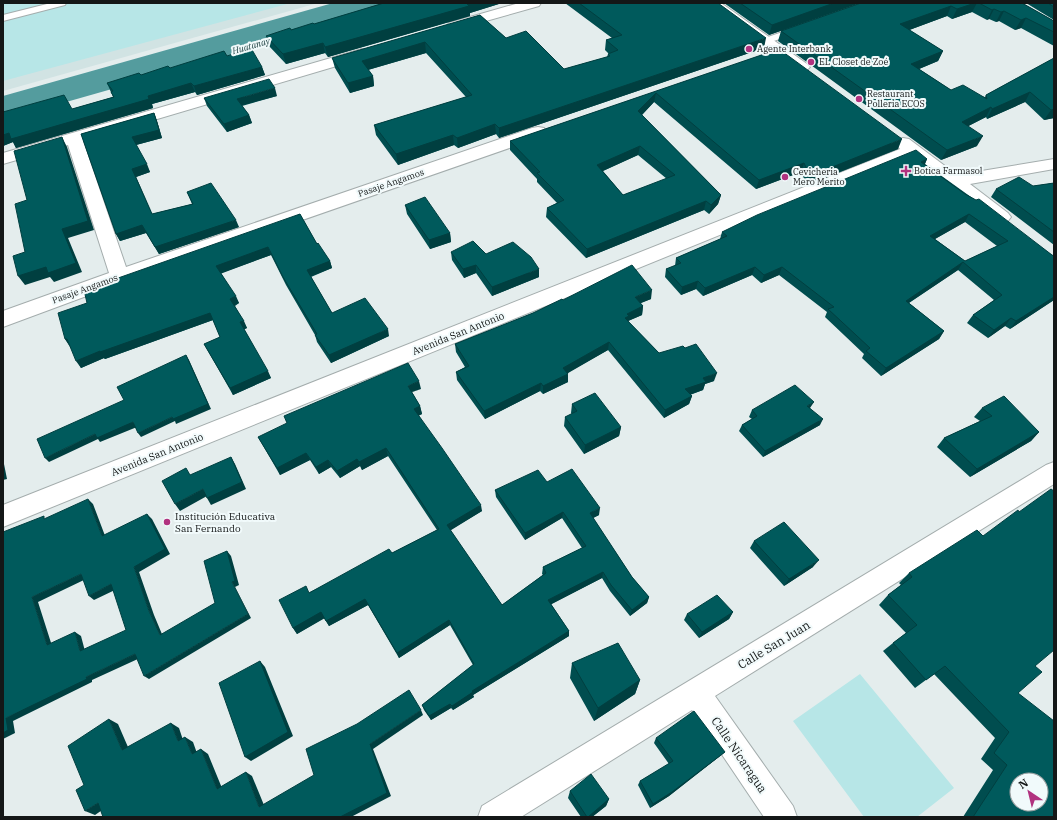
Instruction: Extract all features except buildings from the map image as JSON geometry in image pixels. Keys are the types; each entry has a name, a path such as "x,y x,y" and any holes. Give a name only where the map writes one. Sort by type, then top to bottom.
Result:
{"street":[{"path":"442,30 534,3"},
{"path":"712,3 811,74"},
{"path":"757,57 772,45"},
{"path":"3,159 373,50"},
{"name":"Pasaje Angamos","path":"3,319 120,276 550,128"},
{"path":"894,136 1017,229"},
{"path":"74,138 120,276"},
{"name":"Avenida San Antonio","path":"3,516 913,150"},
{"path":"956,182 1054,164"},
{"name":"Calle San Juan","path":"493,817 1054,472"},
{"name":"Calle Nicaragua","path":"696,692 782,817"}],"lane":[{"path":"3,18 62,3"},
{"path":"772,45 808,26"}],"shaded area":[{"path":"3,3 318,3 3,91"},
{"path":"3,3 291,3 3,81"},
{"path":"860,674 954,788 917,817 864,817 793,721"}],"water":[{"name":"Huatanay","path":"333,3 414,3 3,120 3,96"}],"place":[{"name":"Agente Interbank","path":"749,49"},
{"name":"EL Closet de Zoé","path":"811,62"},
{"name":"Restaurant Polleria ECOS","path":"859,99"},
{"name":"Botica Farmasol","path":"906,171"},
{"name":"Cevicheria Mero Merito","path":"785,177"},
{"name":"Institución Educativa San Fernando","path":"167,522"}]}
